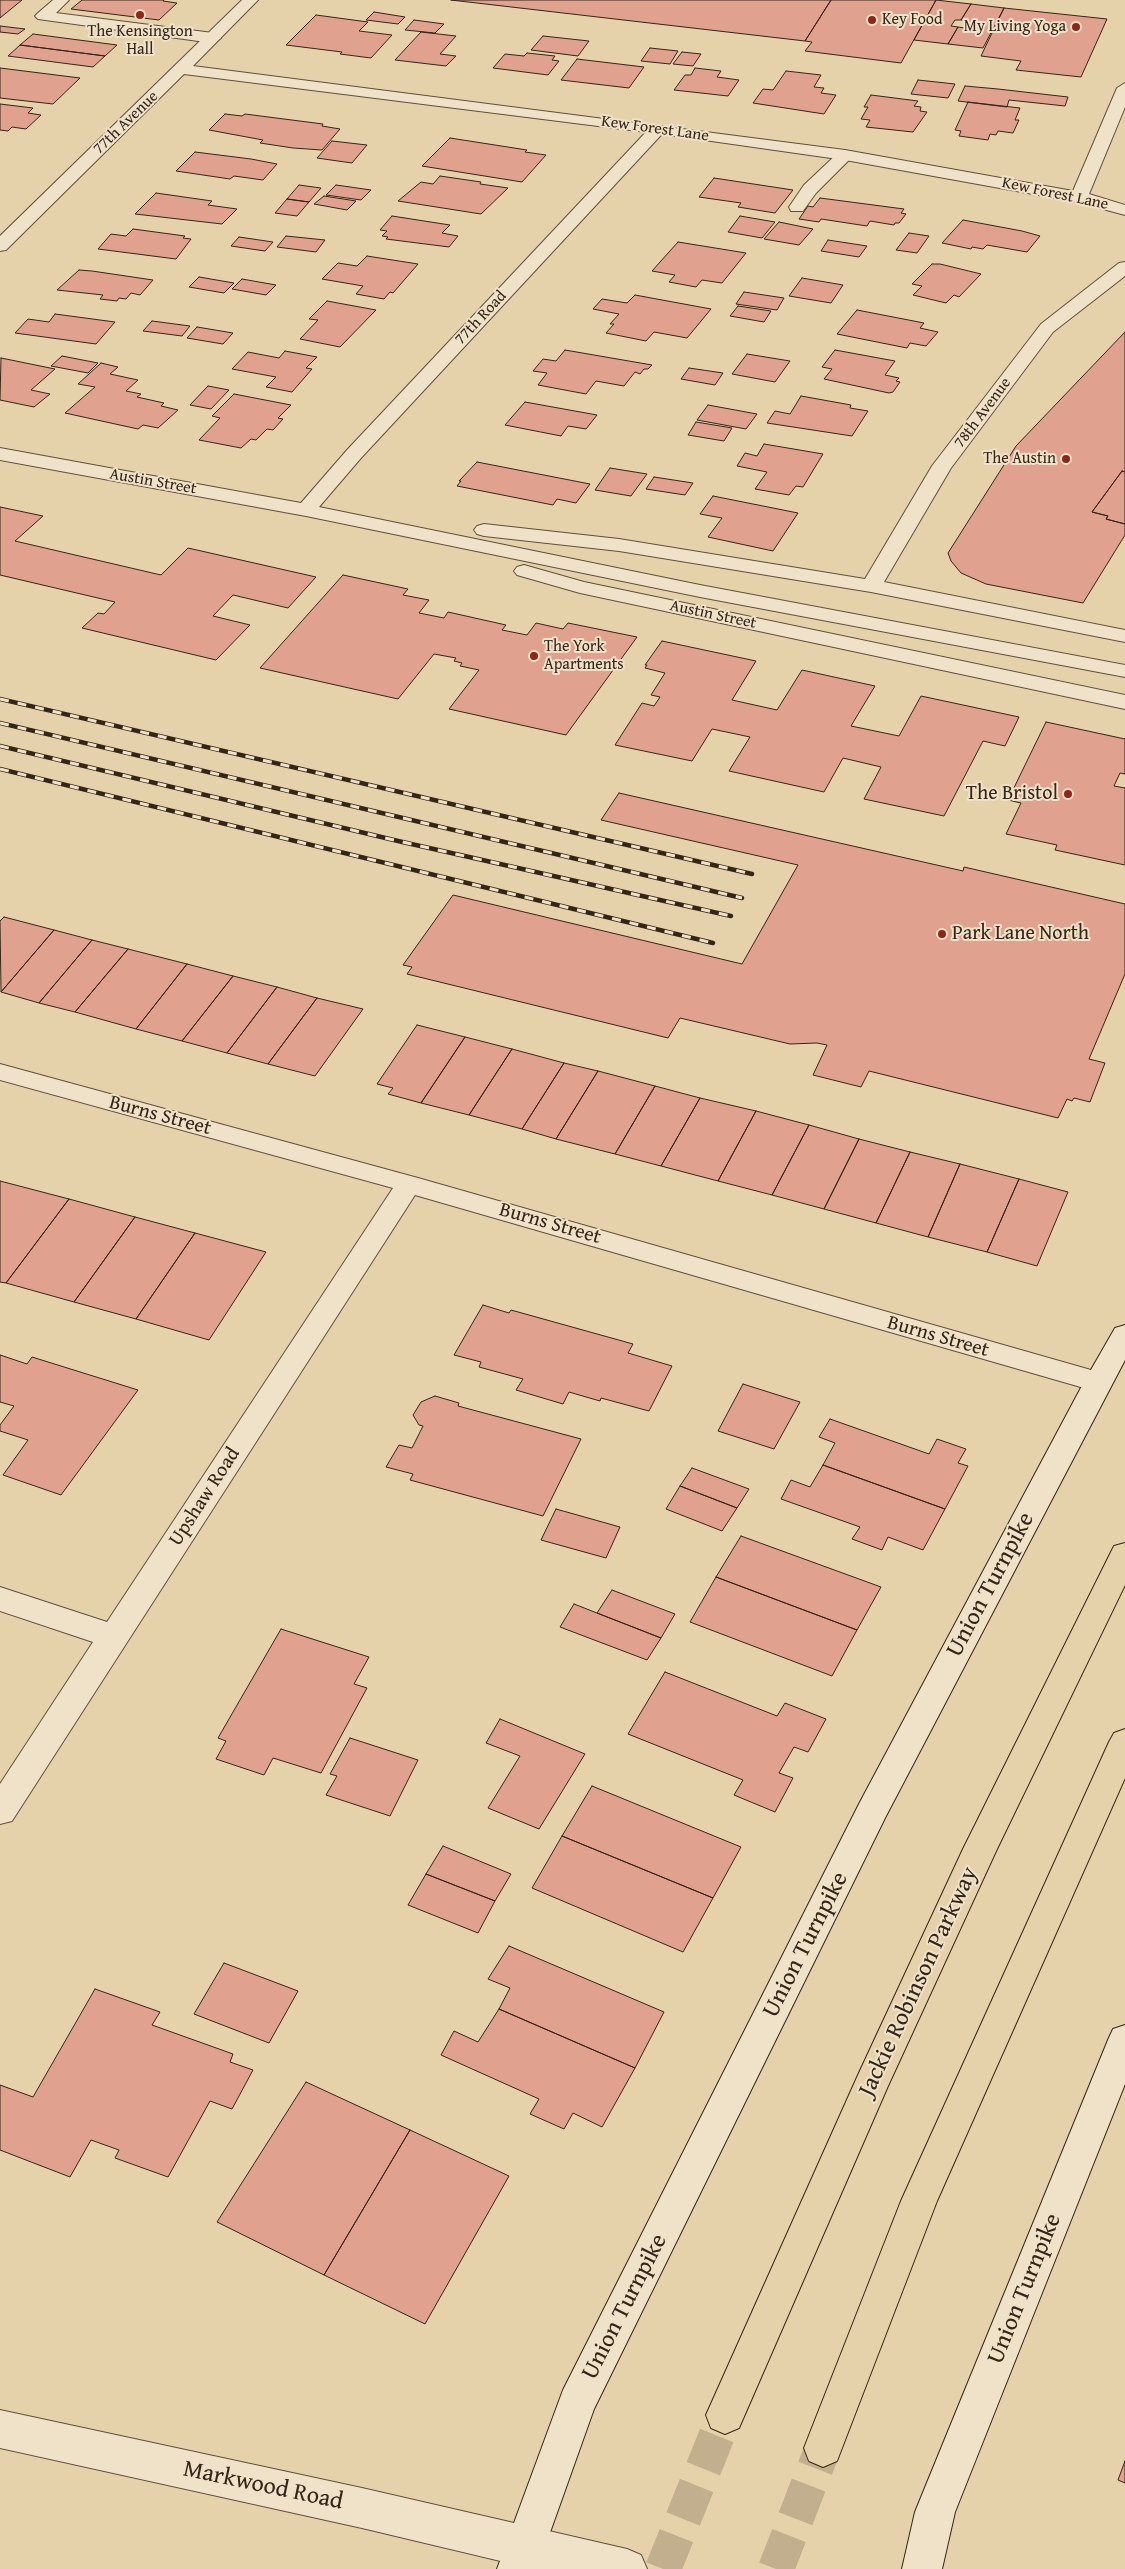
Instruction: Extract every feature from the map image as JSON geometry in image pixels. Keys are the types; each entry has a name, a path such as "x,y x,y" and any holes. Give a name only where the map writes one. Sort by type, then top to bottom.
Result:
{"highway":[{"name":"Jackie Robinson Parkway","path":"725,2416 870,2086 980,1849 1125,1554"},
{"path":"823,2448 919,2202 1125,1742"}],"street":[{"path":"62,0 43,16 213,38"},
{"name":"77th Avenue","path":"0,246 251,0"},
{"name":"Kew Forest Lane","path":"182,69 658,129 845,155 1079,197 1125,210"},
{"path":"1079,197 1125,88"},
{"name":"77th Road","path":"306,510 354,454 658,129"},
{"path":"797,206 810,188 845,155"},
{"name":"78th Avenue","path":"870,586 942,466 1047,328 1125,267"},
{"name":"Austin Street","path":"0,454 306,510 690,589 1125,672"},
{"name":"Austin Street","path":"306,510 619,545 870,586 1125,636"},
{"name":"Austin Street","path":"306,510 580,587 1125,702"},
{"name":"Burns Street","path":"0,1072 409,1184 1098,1382"},
{"name":"Upshaw Road","path":"0,1810 409,1184"},
{"name":"Union Turnpike","path":"521,2558 577,2403 872,1812 1098,1382 1125,1335"},
{"path":"0,1599 114,1637"},
{"name":"Union Turnpike","path":"922,2569 935,2512 1125,2040"},
{"name":"Markwood Road","path":"0,2429 362,2508 521,2558 627,2569"}],"building":[{"path":"0,0 22,0 0,18"},
{"name":"The Kensington Hall","path":"82,0 164,0 177,3 159,20 71,9"},
{"path":"451,0 831,0 805,41"},
{"name":"Key Food","path":"831,0 936,0 901,63 805,51 812,42 805,41"},
{"path":"936,0 971,4 961,20 955,20 951,26 958,27 948,44 914,40"},
{"path":"971,4 1004,8 983,48 948,44 958,27 965,28 968,21 961,20"},
{"path":"1004,8 1107,19 1081,77 1016,70 1021,61 981,56"},
{"path":"374,12 405,17 398,24 366,20"},
{"path":"316,15 368,22 359,31 392,35 371,58 340,54 342,52 286,45"},
{"path":"414,20 444,24 435,33 405,30"},
{"path":"0,26 25,29 18,34 0,32"},
{"path":"421,32 456,36 440,54 456,56 446,66 395,60"},
{"path":"33,34 117,45 105,56 20,45"},
{"path":"543,36 589,41 578,56 531,50"},
{"path":"20,45 105,56 93,67 8,56"},
{"path":"650,48 678,51 670,64 641,61"},
{"path":"682,52 701,54 693,66 673,64"},
{"path":"527,53 555,56 552,60 559,61 548,75 493,68 505,54 524,56"},
{"path":"577,59 644,67 629,88 561,80"},
{"path":"0,68 80,78 53,104 0,98"},
{"path":"695,68 721,71 717,77 739,80 728,96 674,90 685,75 691,75"},
{"path":"786,71 821,75 814,87 824,88 821,93 836,95 824,114 753,103 763,89 773,90"},
{"path":"918,80 955,84 948,98 911,94"},
{"path":"965,86 1068,97 1065,106 1009,100 1007,107 958,101"},
{"path":"871,95 918,101 914,106 921,107 920,111 927,112 913,132 866,127 870,120 861,119 868,107 864,107"},
{"path":"968,102 1020,108 1015,120 1019,120 1013,133 998,131 996,135 990,134 988,140 959,136 961,131 955,130"},
{"path":"0,104 33,108 28,113 41,115 26,129 12,127 8,131 0,130"},
{"path":"225,114 242,116 245,114 323,124 322,126 340,129 322,150 293,148 260,143 263,140 209,130"},
{"path":"450,138 527,150 525,152 546,155 522,182 422,166"},
{"path":"332,141 367,145 352,163 317,158"},
{"path":"195,152 277,164 263,180 234,176 230,179 176,171"},
{"path":"440,176 508,188 481,214 398,201 421,182 433,184"},
{"path":"714,178 793,190 775,213 738,207 741,203 699,197"},
{"path":"299,185 321,188 309,202 287,199"},
{"path":"336,185 371,190 361,200 326,195"},
{"path":"156,193 212,201 208,205 237,209 222,224 135,214"},
{"path":"324,196 356,201 347,210 314,204"},
{"path":"820,198 904,209 901,213 906,214 899,223 894,225 870,221 867,226 821,219 819,222 799,219 808,206 813,207"},
{"path":"287,199 309,202 297,216 275,213"},
{"path":"392,216 450,225 442,233 458,236 449,247 386,239 388,237 382,236 387,231 380,230"},
{"path":"740,216 775,222 762,238 728,232"},
{"path":"963,220 1040,236 1027,252 987,245 983,249 972,247 971,249 942,243"},
{"path":"779,222 813,229 799,245 764,239"},
{"path":"133,229 185,236 183,238 191,239 176,259 98,249 111,234 126,236"},
{"path":"909,233 929,236 917,253 896,250"},
{"path":"286,236 325,240 316,252 277,247"},
{"path":"239,237 273,242 265,251 231,246"},
{"path":"828,240 867,246 859,257 821,251"},
{"path":"678,242 746,253 722,283 702,280 696,287 669,282 675,275 652,271"},
{"path":"367,256 418,264 393,293 390,292 384,299 356,294 363,286 322,279 338,263 357,266"},
{"path":"932,264 940,264 981,274 959,297 954,295 946,303 913,295 922,286 912,284"},
{"path":"79,270 153,280 140,295 131,293 126,299 119,298 117,301 100,299 103,295 57,290"},
{"path":"199,277 234,283 224,293 189,287"},
{"path":"802,278 843,285 831,303 789,296"},
{"path":"242,279 276,285 266,295 232,289"},
{"path":"744,292 784,298 777,310 736,304"},
{"path":"635,295 711,309 687,338 654,332 646,341 606,333 614,324 610,324 619,314 593,309 602,299 627,303"},
{"path":"327,301 376,310 340,347 300,339 318,320 309,319"},
{"path":"738,306 771,311 764,322 730,316"},
{"path":"857,310 924,323 920,328 938,332 926,346 910,343 907,348 837,334"},
{"path":"55,314 115,322 96,344 15,333 28,319 49,322"},
{"path":"152,321 190,326 182,336 143,331"},
{"path":"197,327 233,333 223,344 187,338"},
{"name":"The Austin","path":"1125,332 1125,472 1122,471 1092,512 1108,516 1106,519 1125,524 1125,535 1083,603 986,584 961,573 951,561 948,553 1016,446"},
{"path":"565,350 652,365 648,369 644,369 640,374 635,372 624,386 596,381 586,394 538,385 547,373 533,371 543,359 556,361"},
{"path":"835,350 895,361 885,375 899,378 896,381 900,382 893,392 889,393 824,379 832,369 822,367"},
{"path":"285,351 317,357 306,368 312,369 292,392 266,387 276,377 232,369 248,352 279,358"},
{"path":"747,354 790,361 775,382 732,374"},
{"path":"62,356 98,363 88,373 51,366"},
{"path":"1,358 55,369 31,390 50,394 34,407 0,400"},
{"path":"101,363 118,367 110,374 138,380 126,391 141,394 137,397 164,403 161,406 178,410 158,428 143,425 138,429 65,413 95,387 78,384"},
{"path":"689,368 723,373 715,385 681,379"},
{"path":"208,386 229,390 211,409 190,405"},
{"path":"234,394 291,405 278,418 283,419 273,430 267,429 256,440 251,439 241,448 199,440 220,418 212,416"},
{"path":"801,396 851,405 850,408 868,411 852,436 767,423 775,411 790,414"},
{"path":"525,402 597,415 586,429 568,426 561,436 505,425"},
{"path":"708,405 757,414 746,429 697,420"},
{"path":"696,422 732,428 724,441 688,435"},
{"path":"764,444 823,454 803,487 796,486 789,495 755,489 767,472 737,466 745,453 757,456"},
{"path":"477,462 590,484 576,503 557,499 553,505 457,486 461,481 459,481"},
{"path":"610,468 647,474 631,496 595,490"},
{"path":"1122,471 1125,472 1125,524 1106,519 1108,516 1092,512"},
{"path":"654,477 693,483 685,495 646,489"},
{"path":"713,496 798,513 773,551 708,537 722,518 700,514"},
{"path":"0,507 43,516 15,541 161,575 188,548 316,577 288,608 233,595 213,616 250,625 216,660 82,628 98,613 104,614 115,602 0,575"},
{"name":"The York Apartments","path":"343,575 408,589 403,595 429,600 419,613 444,618 448,612 506,625 502,630 527,635 536,623 563,629 568,623 637,637 566,735 449,709 479,670 460,666 462,663 454,661 456,658 434,654 398,699 260,668"},
{"path":"662,641 756,661 732,700 777,710 802,670 875,686 851,726 899,736 921,696 1019,717 1005,746 983,741 944,816 864,799 881,767 843,758 824,792 729,771 750,737 712,729 692,761 615,745 642,703 654,706 660,697 651,695 665,673 645,668 647,665 645,665"},
{"name":"The Bristol","path":"1046,722 1125,739 1125,774 1120,773 1114,786 1125,788 1125,865 1055,850 1057,845 1006,834 1021,803 1008,800"},
{"name":"Park Lane North","path":"619,793 963,871 964,867 1125,904 1125,974 1089,1059 1105,1063 1090,1102 1074,1098 1072,1101 1067,1099 1058,1118 869,1071 861,1087 813,1075 827,1045 817,1043 790,1044 680,1018 668,1038 407,974 412,967 403,965 453,895 742,964 798,865 601,820"},
{"path":"4,917 54,930 1,992 0,921"},
{"path":"54,930 92,940 39,1003 1,992"},
{"path":"92,940 128,949 75,1012 39,1003"},
{"path":"128,949 187,964 136,1029 75,1012"},
{"path":"187,964 233,976 182,1041 136,1029"},
{"path":"233,976 277,987 227,1053 182,1041"},
{"path":"277,987 317,998 268,1064 227,1053"},
{"path":"317,998 363,1009 315,1076 268,1064"},
{"path":"417,1025 465,1037 421,1103 388,1094 393,1088 377,1084"},
{"path":"465,1037 512,1049 469,1115 421,1103"},
{"path":"512,1049 564,1063 522,1129 469,1115"},
{"path":"564,1063 598,1071 556,1139 522,1129"},
{"path":"598,1071 655,1086 615,1154 556,1139"},
{"path":"655,1086 700,1098 661,1166 615,1154"},
{"path":"700,1098 756,1111 718,1181 661,1166"},
{"path":"756,1111 809,1125 772,1195 718,1181"},
{"path":"809,1125 859,1139 824,1209 772,1195"},
{"path":"859,1139 910,1152 876,1223 824,1209"},
{"path":"910,1152 960,1164 928,1237 876,1223"},
{"path":"960,1164 1019,1179 987,1252 928,1237"},
{"path":"1019,1179 1068,1192 1037,1266 987,1252"},
{"path":"0,1181 69,1199 6,1283 0,1282"},
{"path":"69,1199 135,1217 74,1302 6,1283"},
{"path":"135,1217 195,1233 136,1319 74,1302"},
{"path":"195,1233 266,1252 209,1340 136,1319"},
{"path":"483,1305 509,1313 511,1310 633,1344 628,1353 672,1366 649,1411 601,1398 600,1401 569,1392 563,1404 516,1390 523,1379 479,1367 481,1362 454,1355"},
{"path":"0,1355 27,1364 32,1357 138,1390 61,1495 3,1475 28,1440 0,1431 0,1425 14,1406 0,1402"},
{"path":"743,1384 800,1402 774,1449 718,1431"},
{"path":"435,1396 459,1403 458,1406 581,1439 543,1516 410,1480 413,1474 386,1467 399,1445 412,1448 423,1426 419,1425 413,1415 421,1402"},
{"path":"830,1419 929,1454 937,1439 966,1449 958,1463 968,1466 945,1509 823,1465 835,1443 819,1437"},
{"path":"823,1465 945,1509 923,1550 888,1537 882,1550 852,1539 860,1527 781,1499 791,1480 810,1487"},
{"path":"692,1468 749,1489 737,1508 680,1486"},
{"path":"680,1486 737,1508 722,1531 666,1509"},
{"path":"556,1509 620,1527 606,1558 541,1540"},
{"path":"741,1536 881,1587 857,1630 716,1577"},
{"path":"716,1577 857,1630 832,1676 690,1622"},
{"path":"612,1590 675,1614 661,1638 597,1613"},
{"path":"574,1604 661,1638 647,1660 560,1627"},
{"path":"281,1629 369,1657 354,1684 367,1688 321,1773 273,1758 264,1775 216,1759 226,1741 218,1738"},
{"path":"665,1672 777,1716 785,1703 826,1719 808,1752 794,1747 779,1773 793,1778 775,1812 734,1795 743,1780 628,1734"},
{"path":"500,1719 585,1754 539,1829 488,1808 520,1756 486,1743"},
{"path":"350,1738 418,1760 390,1816 326,1795 337,1776 330,1774"},
{"path":"592,1786 741,1847 713,1898 562,1836"},
{"path":"562,1836 713,1898 683,1952 532,1888"},
{"path":"443,1846 511,1874 495,1901 426,1874"},
{"path":"426,1874 495,1901 478,1933 408,1905"},
{"path":"509,1946 664,2012 635,2068 499,2009 510,1988 488,1979"},
{"path":"224,1963 298,1991 269,2043 194,2014"},
{"path":"95,1989 160,2012 152,2025 233,2054 230,2062 253,2070 232,2109 210,2101 168,2177 115,2158 119,2150 91,2140 70,2177 0,2150 0,2085 33,2097"},
{"path":"499,2009 635,2068 602,2127 573,2113 564,2129 530,2114 539,2099 441,2055 454,2031 478,2042"},
{"path":"306,2082 410,2130 324,2275 217,2222"},
{"path":"410,2130 509,2176 425,2324 324,2275"},
{"path":"1125,2461 1125,2483 1118,2480"}],"tunnel":[{"path":"663,2569 725,2415"},
{"path":"776,2569 823,2448"}],"railway":[{"path":"0,699 752,874"},
{"path":"0,723 742,898"},
{"path":"0,746 398,841 731,916"},
{"path":"0,769 713,943"}],"place":[{"name":"The Kensington Hall","path":"140,15"},
{"name":"Key Food","path":"872,20"},
{"name":"My Living Yoga","path":"1076,27"},
{"name":"The Austin","path":"1066,459"},
{"name":"The York Apartments","path":"534,656"},
{"name":"The Bristol","path":"1068,794"},
{"name":"Park Lane North","path":"942,934"}]}
